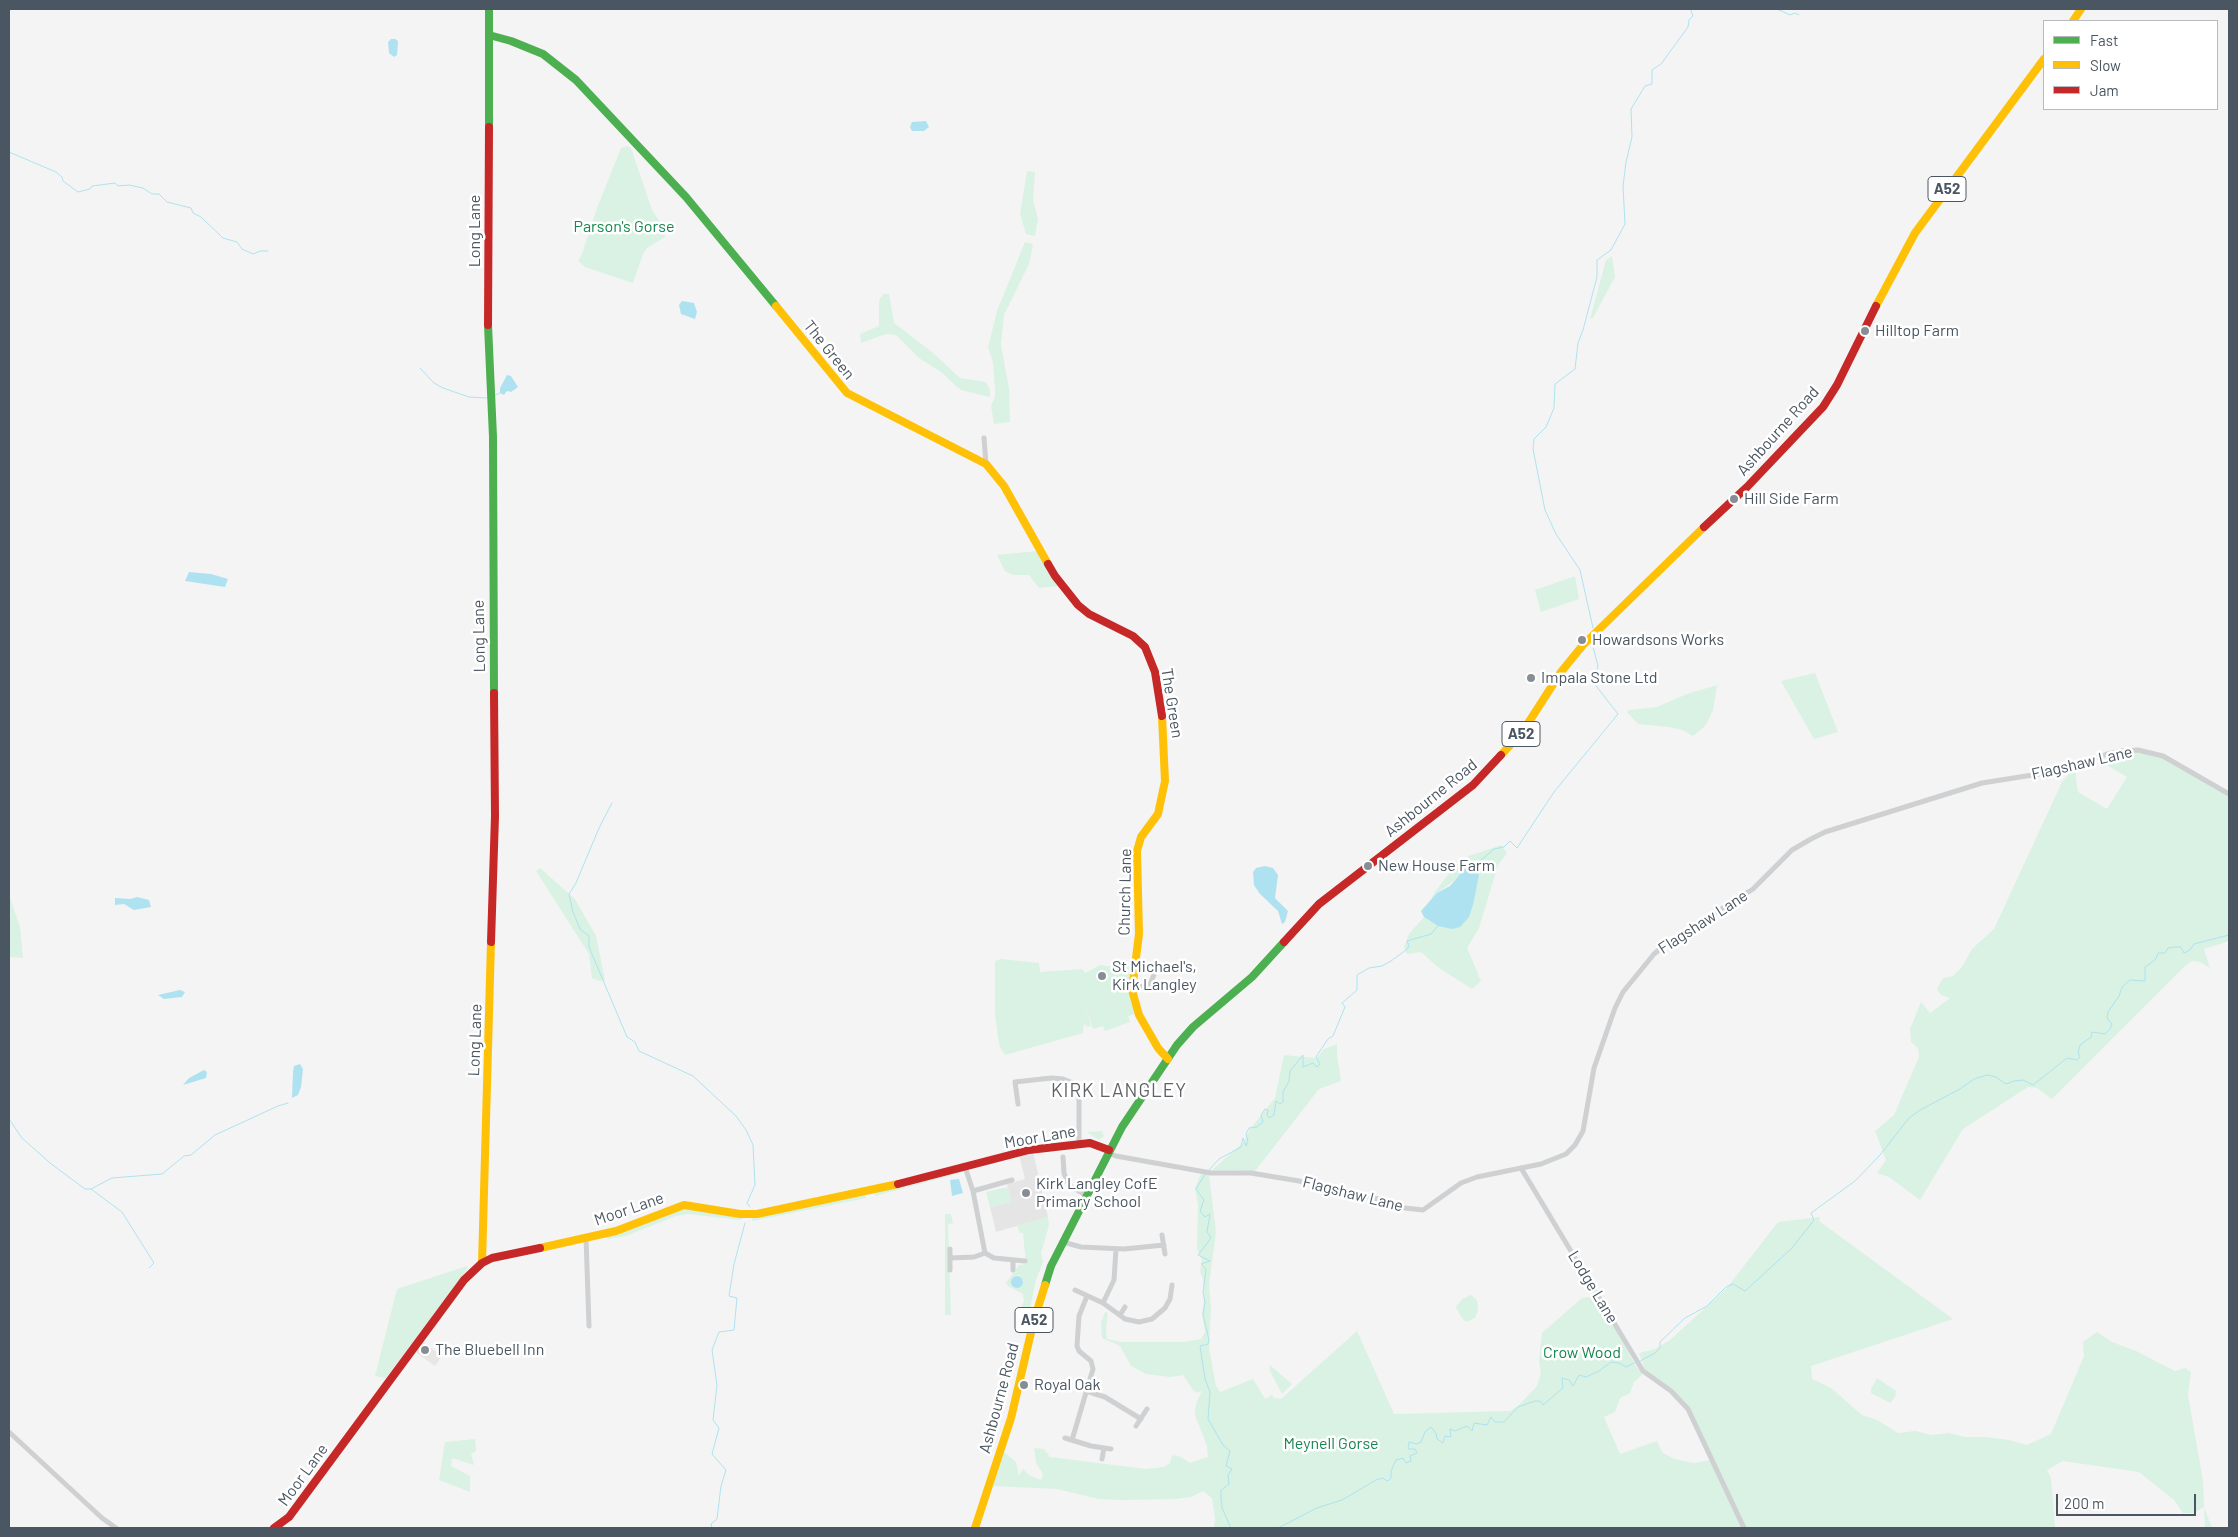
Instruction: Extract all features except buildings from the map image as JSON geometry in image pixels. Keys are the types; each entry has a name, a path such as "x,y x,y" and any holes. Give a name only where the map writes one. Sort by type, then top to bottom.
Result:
{"main road":[{"name":"Long Lane","path":"482,1263 495,816 492,559 493,437 488,333 489,9"},
{"path":"2073,20 2081,9"},
{"name":"The Green","path":"489,35 511,41 543,54 576,80 686,197 848,393 986,464 1004,486 1055,576 1078,605 1089,614 1133,636 1145,647 1155,672 1162,711 1165,754"},
{"name":"Ashbourne Road","path":"975,1528 1011,1418 1043,1289 1062,1242 1133,1109 1168,1058 1194,1027 1252,977 1319,904 1473,785 1523,731 1562,672 1583,645 1682,547 1747,487 1812,419 1837,385 1890,278 1915,234 2043,60"},
{"name":"Church Lane","path":"1165,754 1165,781 1162,806 1141,837 1137,851 1139,934 1133,988 1139,1015 1158,1048 1168,1058"},
{"name":"Moor Lane","path":"279,1527 289,1517 464,1280 482,1263 492,1258 616,1231 684,1204 740,1214 757,1214 866,1192 1029,1150 1090,1143 1109,1151"}],"street":[{"path":"984,438 986,464"},
{"name":"Flagshaw Lane","path":"1109,1151 1116,1156 1211,1173 1250,1173 1299,1181 1378,1199 1405,1208 1423,1210 1461,1183 1477,1177 1556,1159 1566,1154 1576,1145 1586,1120 1594,1068 1615,1008 1623,992 1654,954 1692,926 1753,889 1792,850 1811,839 1825,832 1973,786 2064,770 2107,754 2122,751 2138,750 2163,756 2229,794"},
{"path":"1150,985 1155,972"},
{"path":"1133,988 1150,985 1157,990"},
{"path":"1018,1104 1015,1082 1051,1078 1063,1079 1072,1083 1080,1096 1079,1143"},
{"path":"1063,1156 1064,1172 1067,1181 1070,1186 1086,1195"},
{"path":"965,1167 986,1253 994,1258 1025,1261"},
{"name":"Lodge Lane","path":"1521,1168 1643,1371 1671,1391 1688,1409 1744,1528"},
{"path":"972,1191 1012,1180"},
{"path":"1162,1235 1165,1254"},
{"path":"586,1237 589,1326"},
{"path":"1062,1242 1081,1247 1116,1249 1137,1249 1164,1245"},
{"path":"950,1249 950,1270"},
{"path":"1103,1303 1114,1280 1116,1249"},
{"path":"950,1258 974,1257 986,1253"},
{"path":"1012,1270 1013,1260"},
{"path":"1075,1290 1103,1303 1132,1321 1146,1321 1157,1316 1165,1308 1170,1299 1172,1285"},
{"path":"1072,1440 1093,1365 1090,1359 1079,1351 1076,1340 1079,1316 1088,1296"},
{"path":"1120,1315 1125,1307"},
{"path":"1165,1308 1171,1312"},
{"path":"1086,1391 1110,1400 1141,1419"},
{"path":"1136,1426 1147,1409"},
{"path":"9,1432 102,1518 116,1528"},
{"path":"1065,1438 1111,1449"},
{"path":"1102,1459 1104,1448"}],"shaded area":[{"name":"Kirk Langley CofE Primary School","path":"1033,1152 1048,1217 996,1232 990,1207 1011,1202 1007,1184 1025,1179 1019,1155"},
{"path":"423,1342 442,1356 435,1366 415,1352"}],"green space":[{"name":"Parson's Gorse","path":"627,146 631,148 652,210 662,225 665,237 647,248 633,283 585,267 578,261 621,148"},
{"path":"1027,171 1035,172 1033,199 1038,219 1035,236 1026,234 1020,214"},
{"path":"1025,242 1033,244 1029,264 1004,315 1001,345 1009,389 1010,422 994,424 991,406 995,397 995,387 993,363 988,347 997,311"},
{"path":"1612,256 1615,277 1593,318 1590,319 1606,260"},
{"path":"884,294 889,294 894,323 932,352 960,378 986,382 990,390 990,397 961,390 941,372 919,358 896,335 886,334 861,343 860,334 879,326 879,304 880,298"},
{"path":"1037,551 1058,586 1039,588 1029,575 1013,575 1005,571 997,555"},
{"path":"1575,576 1579,599 1541,612 1535,590"},
{"path":"1815,673 1838,732 1814,739 1781,681"},
{"path":"1717,685 1713,710 1706,725 1693,736 1682,730 1669,727 1638,724 1627,712 1629,710 1657,707 1687,694"},
{"path":"2132,751 2162,757 2229,795 2229,941 2204,949 2210,968 2200,962 2192,961 2185,966 2052,1099 2037,1088 2028,1087 1963,1129 1920,1200 1889,1177 1877,1173 1886,1160 1875,1131 1894,1115 1919,1057 1918,1048 1911,1042 1910,1029 1921,1002 1930,1013 1950,998 1941,995 1937,989 1943,978 1953,976 1962,967 1972,949 1994,929 2062,782 2068,775 2067,771 2073,768 2075,771 2078,792 2107,809 2127,777 2103,763 2105,757"},
{"path":"1501,845 1507,853 1498,865 1479,928 1467,948 1481,981 1472,989 1439,968 1421,952 1407,954 1404,947 1409,934 1424,917 1438,926 1474,901 1479,875 1463,868 1459,877 1437,893 1430,902 1434,893 1454,867 1469,856"},
{"path":"540,868 575,899 596,936 605,980 600,981 592,978 589,954 536,871"},
{"path":"9,895 20,927 23,958 9,957"},
{"path":"1001,959 1039,963 1040,972 1082,969 1085,973 1100,965 1123,968 1124,963 1131,964 1129,989 1135,1014 1128,1016 1130,1022 1105,1031 1103,1026 1093,1029 1086,1007 1091,1026 1088,1027 1084,1024 1083,1033 1005,1055 1000,1047 995,1014 995,961"},
{"path":"1337,1044 1341,1081 1319,1089 1255,1171 1212,1170 1244,1142 1250,1129 1275,1098 1284,1055 1317,1058 1324,1049"},
{"path":"1102,1131 1104,1136 1099,1140 1087,1132"},
{"path":"957,1170 964,1172 875,1196 874,1192"},
{"path":"1201,1174 1209,1175 1216,1232 1209,1285 1211,1307 1209,1348 1216,1386 1220,1392 1253,1379 1265,1399 1272,1395 1274,1398 1281,1399 1357,1331 1394,1414 1510,1411 1519,1405 1537,1386 1541,1374 1539,1360 1542,1333 1582,1298 1597,1296 1637,1368 1641,1370 1642,1375 1634,1382 1630,1393 1620,1398 1615,1412 1604,1417 1620,1454 1657,1441 1662,1452 1674,1459 1694,1463 1710,1460 1742,1528 1214,1528 1215,1519 1212,1498 1203,1491 1191,1497 1175,1499 1121,1500 1099,1499 1057,1489 994,1486 1004,1452 1016,1462 1019,1476 1023,1469 1029,1475 1041,1480 1043,1474 1036,1463 1034,1448 1044,1449 1050,1457 1146,1469 1164,1467 1170,1463 1172,1455 1181,1457 1190,1463 1208,1457 1207,1446 1195,1415 1196,1404 1202,1390 1198,1393 1193,1390 1183,1375 1171,1377 1146,1374 1131,1366 1120,1346 1102,1338 1101,1323 1105,1312 1108,1313 1107,1339 1121,1342 1184,1342 1201,1339 1205,1332 1202,1314 1204,1301 1203,1279 1200,1272 1202,1260 1197,1249 1198,1205 1195,1188"},
{"path":"1008,1187 1011,1202 990,1207 986,1192"},
{"path":"865,1195 866,1198 752,1221 753,1215"},
{"path":"680,1208 744,1215 743,1219 740,1220 688,1214 676,1216 626,1236 608,1239 605,1235"},
{"path":"945,1214 951,1214 953,1223 948,1224 951,1315 945,1315"},
{"path":"1048,1217 1049,1225 1041,1253 1043,1262 1036,1280 1029,1313 1019,1313 1024,1301 1023,1294 1006,1283 1019,1265 1026,1264 1023,1233 1020,1233 1017,1225","holes":["1018,1275 1024,1281 1015,1288 1011,1281 1013,1277"]},
{"path":"1820,1217 1819,1221 1953,1319 1811,1366 1812,1379 1831,1388 1862,1415 1877,1420 1898,1433 1916,1431 1931,1435 1949,1433 1965,1437 2009,1440 2027,1445 2051,1434 2084,1356 2083,1342 2097,1332 2112,1342 2136,1351 2175,1371 2185,1368 2191,1372 2188,1395 2203,1481 2204,1507 2193,1513 2183,1513 2174,1500 2139,1472 2063,1461 2047,1470 2051,1478 2055,1528 1746,1528 1688,1406 1645,1370 1639,1353 1655,1349 1670,1340 1726,1289 1778,1222"},
{"path":"467,1266 468,1268 386,1378 375,1376 397,1289"},
{"path":"1471,1295 1477,1300 1478,1310 1475,1318 1466,1322 1456,1307 1462,1299"},
{"path":"1270,1365 1292,1384 1282,1394 1270,1371"},
{"path":"1877,1378 1896,1391 1895,1397 1890,1403 1871,1393"},
{"path":"475,1439 476,1451 471,1454 474,1465 452,1458 451,1466 470,1476 470,1492 439,1480 445,1442"},
{"path":"2204,1507 2212,1528 2205,1528"}],"water":[{"path":"391,39 398,41 397,55 394,57 389,53 388,42"},
{"path":"926,121 929,127 924,131 912,131 910,127 912,122"},
{"path":"682,301 694,303 697,312 695,319 681,314 679,305"},
{"path":"507,375 511,376 518,387 511,392 507,391 504,395 500,393 500,388"},
{"path":"189,572 211,574 228,579 225,587 185,581"},
{"path":"1476,864 1479,875 1474,901 1469,917 1460,927 1452,929 1438,926 1424,917 1421,911 1437,893 1450,886 1463,868"},
{"path":"1265,866 1273,868 1278,875 1275,898 1288,911 1285,922 1282,924 1278,911 1260,894 1254,885 1253,872 1256,868"},
{"path":"137,897 149,900 151,907 134,910 124,904 115,905 115,898 130,899"},
{"path":"180,990 185,992 182,997 164,999 158,995"},
{"path":"300,1064 303,1069 301,1087 298,1095 292,1098 294,1066"},
{"path":"204,1070 207,1072 206,1078 183,1085 189,1078"},
{"path":"959,1179 963,1193 952,1196 950,1180"},
{"path":"1015,1276 1019,1276 1023,1282 1019,1288 1015,1288 1011,1284 1011,1280"}],"waterway":[{"path":"1593,628 1580,570 1556,534 1545,510 1533,449 1534,439 1546,427 1554,408 1555,384 1575,369 1578,343 1597,277 1597,260 1611,250 1625,224 1623,186 1632,137 1631,109 1645,86 1652,84 1652,70 1661,64 1688,27 1689,20 1693,16 1691,11 1693,9"},
{"path":"1777,9 1790,15 1795,13 1799,15"},
{"path":"9,152 56,172 62,177 63,181 78,192 90,189 92,186 115,183 118,186 129,185 143,188 152,194 159,194 167,202 191,208 193,213 201,217 223,238 237,242 242,249 253,254 260,251 268,251"},
{"path":"420,368 434,383 443,388 469,397 487,398"},
{"path":"493,396 500,393"},
{"path":"1475,865 1494,849 1504,847 1510,841 1517,848 1554,792 1618,714 1593,682 1598,666 1592,643"},
{"path":"612,803 599,828 576,883 569,894 573,912 580,929 589,936 589,947 627,1037 635,1042 639,1051 693,1076 736,1116 746,1130 753,1145 755,1185 747,1203 750,1207"},
{"path":"1208,1171 1219,1159 1241,1147 1243,1138 1246,1146 1248,1142 1246,1134 1249,1128 1257,1127 1263,1122 1261,1115 1265,1109 1268,1110 1267,1115 1269,1118 1274,1115 1276,1101 1280,1104 1283,1102 1283,1092 1289,1081 1290,1071 1303,1055 1303,1067 1313,1063 1317,1067 1320,1064 1316,1057 1328,1039 1333,1036 1345,1007 1342,1003 1357,990 1357,975 1369,968 1382,966 1391,961 1406,950 1409,946 1407,941 1431,934 1438,926"},
{"path":"1640,1361 1655,1353 1660,1348 1660,1342 1685,1318 1707,1306 1726,1287 1733,1284 1745,1291 1792,1248 1814,1220 1811,1213 1855,1181 1880,1155 1909,1118 1920,1110 1960,1089 1974,1079 1987,1075 1996,1077 2006,1084 2023,1080 2033,1085 2067,1058 2077,1060 2080,1057 2078,1053 2080,1045 2091,1037 2092,1032 2105,1034 2110,1029 2112,1024 2107,1018 2108,1012 2119,996 2122,987 2130,980 2145,981 2145,967 2156,959 2158,953 2165,953 2168,948 2175,947 2181,947 2184,953 2190,950 2194,944 2229,935"},
{"path":"91,1189 112,1178 162,1174 184,1156 191,1155 215,1135 288,1103"},
{"path":"9,1119 22,1138 50,1163 85,1189 91,1189 122,1212 154,1263 149,1268"},
{"path":"1205,1174 1196,1189 1204,1200 1200,1211 1205,1217 1210,1214 1207,1232 1211,1238 1198,1255 1210,1261 1201,1264 1206,1269 1203,1314 1209,1340 1208,1344 1200,1346 1205,1379 1210,1392 1208,1419 1223,1445 1230,1451 1226,1466 1232,1469 1228,1475 1229,1484 1221,1490 1221,1498 1222,1508 1231,1528"},
{"path":"712,1528 711,1524 717,1519 721,1486 726,1470 712,1454 719,1428 713,1420 717,1385 712,1350 719,1332 734,1330 737,1298 729,1296 734,1264 745,1223"},
{"path":"1278,1528 1317,1508 1342,1500 1376,1480 1382,1478 1388,1481 1391,1478 1391,1471 1396,1460 1403,1458 1406,1463 1411,1461 1410,1456 1417,1453 1415,1449 1408,1449 1409,1442 1417,1444 1421,1442 1425,1432 1431,1427 1436,1433 1437,1439 1443,1443 1445,1436 1451,1437 1450,1429 1455,1431 1467,1426 1472,1431 1474,1423 1487,1425 1491,1417 1495,1422 1504,1422 1518,1407 1535,1401 1540,1401 1543,1405 1563,1388 1562,1378 1569,1380 1573,1386 1579,1375 1586,1377 1599,1371 1611,1362 1619,1363 1626,1367 1636,1362"}],"traffic: fast":[{"path":"489,9 489,127"},
{"path":"489,35 511,41 543,54 576,80 686,197 776,306"},
{"path":"488,325 493,437 494,693"},
{"path":"1045,1285 1051,1266 1122,1127 1177,1045 1193,1027 1252,977 1284,942"}],"traffic: slow":[{"path":"2074,20 2081,9"},
{"path":"1876,306 1915,233 2043,60"},
{"path":"776,306 847,393 986,464 1004,486 1048,564"},
{"path":"1501,755 1523,731 1561,672 1583,645 1704,527"},
{"path":"1162,716 1165,781 1158,814 1141,837 1137,851 1139,934 1132,990 1139,1015 1158,1048 1168,1059"},
{"path":"482,1263 491,942"},
{"path":"540,1248 616,1231 684,1205 740,1214 757,1214 898,1184"},
{"path":"975,1528 1011,1418 1033,1324 1045,1285"}],"traffic: jam":[{"path":"488,325 489,127"},
{"path":"1704,527 1747,487 1823,407 1837,385 1876,306"},
{"path":"1048,564 1078,605 1089,614 1133,636 1145,647 1155,672 1162,716"},
{"path":"491,942 495,816 494,693"},
{"path":"1284,942 1319,904 1473,785 1501,755"},
{"path":"898,1184 1029,1150 1090,1143 1109,1150"},
{"path":"274,1528 289,1517 464,1280 482,1263 492,1258 540,1248"}],"place":[{"name":"Hilltop Farm","path":"1865,331"},
{"name":"Hill Side Farm","path":"1734,499"},
{"name":"Howardsons Works","path":"1582,640"},
{"name":"Impala Stone Ltd","path":"1531,678"},
{"name":"New House Farm","path":"1368,866"},
{"name":"St Michael's, Kirk Langley","path":"1102,976"},
{"name":"Kirk Langley CofE Primary School","path":"1026,1193"},
{"name":"The Bluebell Inn","path":"425,1350"},
{"name":"Royal Oak","path":"1024,1385"}],"district":[{"name":"KIRK LANGLEY","path":"1119,1091"}],"park label":[{"name":"Crow Wood","path":"1582,1353"},
{"name":"Meynell Gorse","path":"1331,1444"}]}
